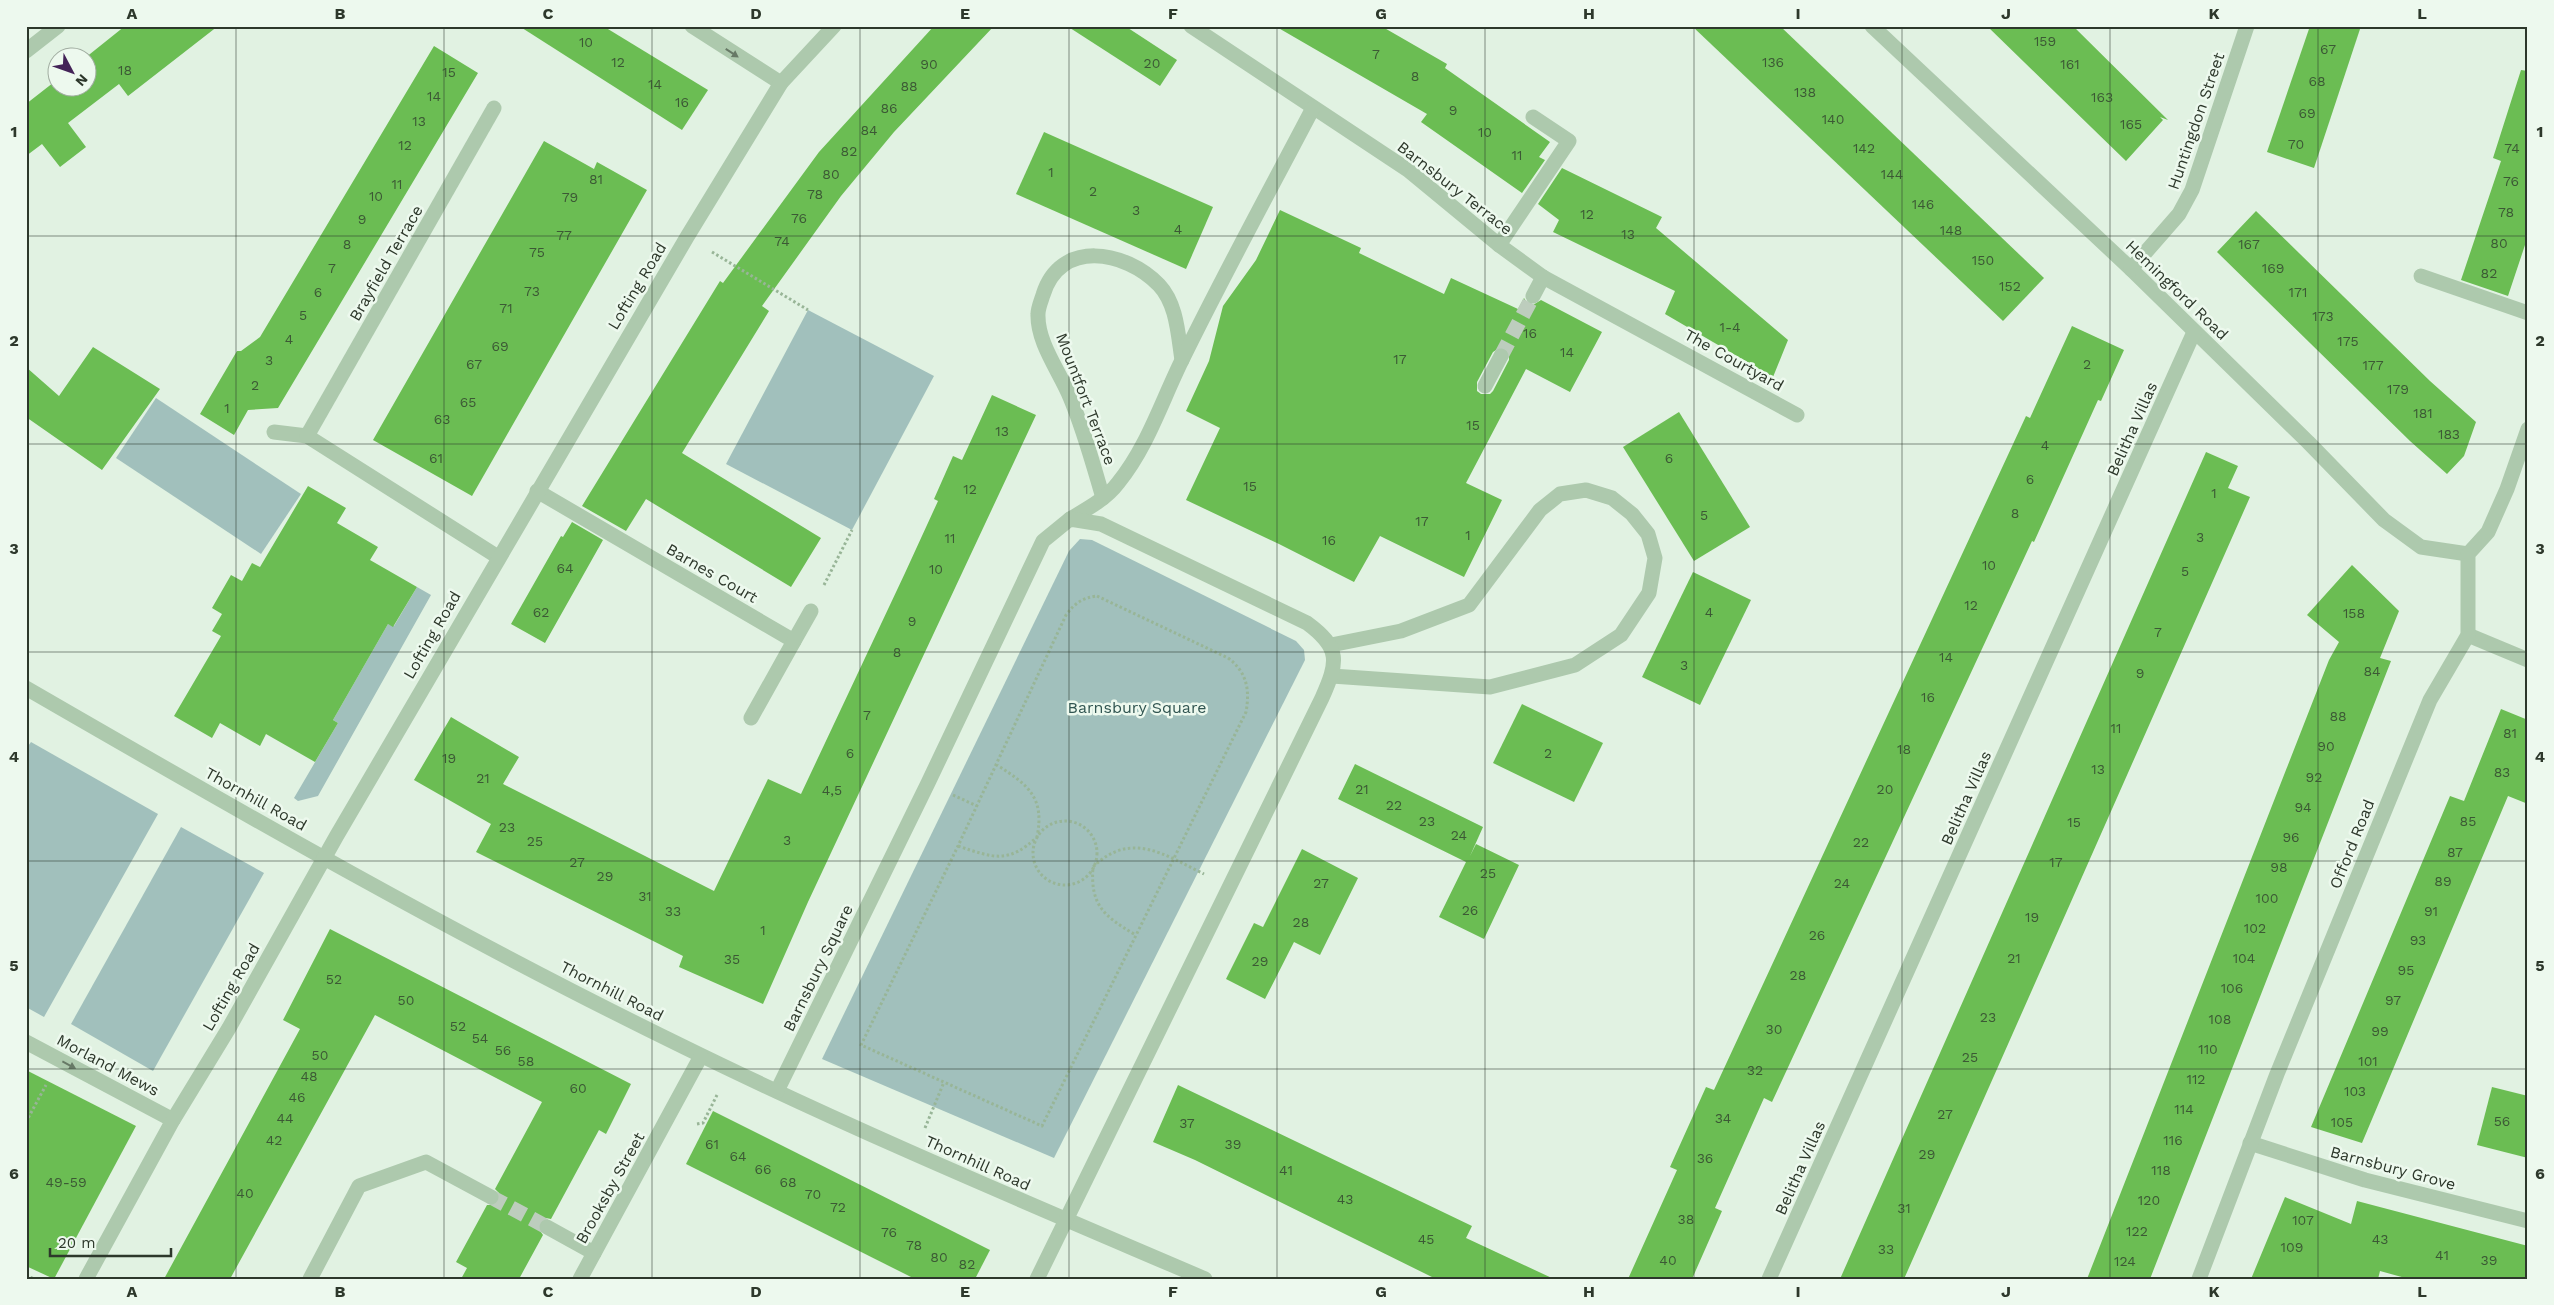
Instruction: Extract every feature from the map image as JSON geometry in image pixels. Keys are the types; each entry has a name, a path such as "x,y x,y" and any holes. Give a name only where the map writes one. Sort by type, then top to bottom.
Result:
{"street":[{"path":"26,52 58,26"},
{"path":"692,26 781,83"},
{"name":"Lofting Road","path":"86,1279 173,1120 498,557 687,237 781,83 834,26"},
{"name":"Barnsbury Terrace","path":"1191,26 1408,170 1498,245 1543,277 1653,335"},
{"name":"Hemingford Road","path":"1872,26 2130,269 2308,442 2384,520 2421,547 2468,554"},
{"name":"Huntingdon Street","path":"2130,269 2179,214 2192,190 2247,26"},
{"name":"Brayfield Terrace","path":"307,436 494,108"},
{"name":"Mountfort Terrace","path":"1070,519 1103,498 1117,485 1132,464 1161,410 1182,360 1312,108"},
{"path":"1498,245 1570,141 1533,117"},
{"name":"Mountfort Terrace","path":"1103,498 1088,446 1070,396 1046,351 1038,314 1047,281 1066,262 1087,255 1112,257 1138,268 1160,286 1173,309 1182,360"},
{"path":"2421,276 2528,313"},
{"path":"1533,296 1543,277"},
{"name":"Belitha Villas","path":"1769,1279 2194,332"},
{"name":"The Courtyard","path":"1653,335 1797,415"},
{"path":"1485,386 1502,356"},
{"path":"2528,428 2507,489 2488,532 2468,554 2468,635 2528,660"},
{"path":"274,432 307,436 498,557"},
{"path":"1331,645 1401,631 1470,605 1540,510 1560,494 1586,490 1612,498 1632,514 1648,534 1655,558 1649,593 1621,635 1575,666 1490,687 1332,676"},
{"name":"Barnes Court","path":"537,491 794,641"},
{"path":"1037,1279 1332,676 1334,660 1331,645 1323,635 1298,619 1101,524 1070,519"},
{"name":"Barnsbury Square","path":"777,1091 928,783 1043,541 1070,519"},
{"path":"751,718 810,611"},
{"name":"Offord Road","path":"2199,1279 2250,1143 2430,700 2468,635"},
{"name":"Thornhill Road","path":"26,688 325,857 565,988 701,1056 913,1154 1205,1279"},
{"name":"Morland Mews","path":"26,1042 173,1120"},
{"name":"Brooksby Street","path":"580,1279 701,1056"},
{"name":"Barnsbury Grove","path":"2250,1143 2365,1180 2528,1221"},
{"path":"310,1279 359,1186 426,1162 491,1197"},
{"path":"547,1227 594,1253"}],"path":[{"path":"687,237 808,310"},
{"path":"810,611 852,530"},
{"path":"1097,596 1109,601 1228,658 1239,666 1246,680 1249,695 1246,712 1134,934 1042,1126 861,1045 958,846 1066,615 1074,604 1084,597 1097,596"},
{"path":"997,765 1029,788 1036,798 1040,811 1037,837 1033,846 1036,866 1050,881 1069,884 1079,881 1109,854 1125,847 1137,847 1155,851 1230,886"},
{"path":"958,846 976,852 1004,857 1016,854 1053,823 1064,821 1080,825 1092,836 1096,845 1093,867 1096,901 1103,913 1134,934"},
{"path":"26,1122 60,1060"},
{"path":"913,1154 944,1082"},
{"path":"26,1275 34,1279"}],"green space":[{"path":"808,310 934,376 852,530 726,464"},
{"path":"156,398 301,494 261,554 116,458"},
{"name":"Barnsbury Square","path":"1080,539 1092,540 1296,641 1304,650 1305,660 1054,1158 822,1059 1069,551"},
{"path":"417,587 431,595 318,796 298,801 294,798 338,723 333,720 388,624 394,626"},
{"path":"31,742 158,814 44,1017 26,1007 26,749"},
{"path":"181,827 264,873 153,1071 71,1024"}],"building":[{"path":"125,26 218,26 128,96 119,84 68,123 86,147 60,167 42,144 26,156 26,104 48,87 48,98 98,98 98,48"},
{"path":"519,26 603,26 708,90 682,130"},
{"path":"934,26 994,26 894,132 841,196 762,306 769,311 682,453 821,538 791,587 646,499 626,531 582,506 720,281 723,283 819,152"},
{"path":"1067,26 1125,26 1177,60 1160,86"},
{"path":"1275,26 1381,26 1447,64 1445,68 1550,142 1539,157 1545,160 1522,193 1421,122 1427,114"},
{"path":"1692,26 1780,26 2044,278 2003,321"},
{"path":"1987,26 2073,26 2168,120 2160,117 2163,120 2126,161"},
{"path":"2310,26 2361,26 2314,168 2267,152"},
{"path":"434,46 478,73 278,408 248,410 234,435 200,414 237,351 241,351 260,337"},
{"path":"2521,70 2528,71 2528,236 2508,296 2461,280 2501,161 2493,158"},
{"path":"1044,132 1213,207 1186,269 1016,194"},
{"path":"544,141 594,169 597,162 647,190 472,496 373,440"},
{"path":"1562,168 1662,217 1656,228 1788,340 1773,377 1665,314 1675,291 1553,232 1559,220 1538,204"},
{"path":"1280,210 1361,248 1359,253 1444,294 1451,278 1518,309 1524,298 1528,304 1533,305 1541,300 1602,332 1570,392 1526,369 1466,483 1502,500 1464,577 1380,536 1354,582 1186,500 1220,428 1186,411 1209,361 1223,306 1256,260","holes":["1501,347 1509,351 1509,360 1493,391 1490,394 1481,394 1477,391 1477,382 1493,352"]},
{"path":"2256,211 2430,381 2476,422 2464,456 2447,474 2410,441 2217,252"},
{"path":"2072,326 2124,350 2101,401 2098,400 2034,542 2032,541 1772,1102 1764,1098 1715,1208 1722,1211 1692,1279 1628,1279 1677,1170 1670,1167 1706,1087 1714,1090 2026,416 2030,418"},
{"path":"93,347 160,389 102,470 26,417 26,367 59,396"},
{"path":"992,395 1036,415 808,902 763,1004 679,967 683,956 476,852 491,824 414,780 451,717 519,757 503,784 714,891 768,779 801,794 938,501 934,499 953,456 962,460"},
{"path":"1679,412 1750,527 1694,561 1623,447"},
{"path":"2206,452 2238,466 2228,488 2250,497 2032,990 1904,1279 1840,1279"},
{"path":"308,486 346,508 337,523 378,547 370,560 417,587 393,627 388,624 333,720 338,723 315,762 266,734 260,746 220,723 212,738 174,716 221,636 212,631 222,614 212,608 231,575 242,581 252,563 260,567"},
{"path":"572,522 603,540 545,643 511,624 561,536 563,537"},
{"path":"2352,565 2399,611 2380,658 2391,661 2150,1279 2087,1279 2329,660 2339,642 2307,615"},
{"path":"1693,572 1751,600 1700,705 1642,677"},
{"path":"1522,704 1603,743 1574,802 1493,763"},
{"path":"2501,709 2528,720 2528,804 2508,796 2362,1143 2311,1127 2450,796 2464,801"},
{"path":"1355,764 1483,827 1470,856 1476,844 1519,865 1484,939 1439,917 1466,862 1338,799"},
{"path":"1302,849 1358,878 1320,955 1294,942 1265,999 1226,979 1254,923 1263,927"},
{"path":"330,929 631,1084 606,1134 599,1130 551,1219 546,1218 539,1222 538,1228 543,1235 519,1279 461,1279 467,1268 456,1262 487,1205 495,1205 499,1201 499,1193 495,1189 542,1102 375,1015 230,1279 164,1279 300,1029 283,1020"},
{"path":"26,1070 136,1126 54,1279 26,1266"},
{"path":"1178,1085 1472,1226 1466,1238 1554,1279 1436,1279 1195,1160 1153,1142"},
{"path":"2492,1087 2528,1096 2528,1158 2477,1145"},
{"path":"713,1111 990,1250 975,1279 915,1279 686,1164"},
{"path":"2285,1197 2351,1224 2357,1201 2528,1246 2528,1279 2409,1279 2380,1271 2378,1279 2251,1279"}],"tunnel":[{"path":"1501,356 1533,296"},
{"path":"491,1197 547,1227"}]}
